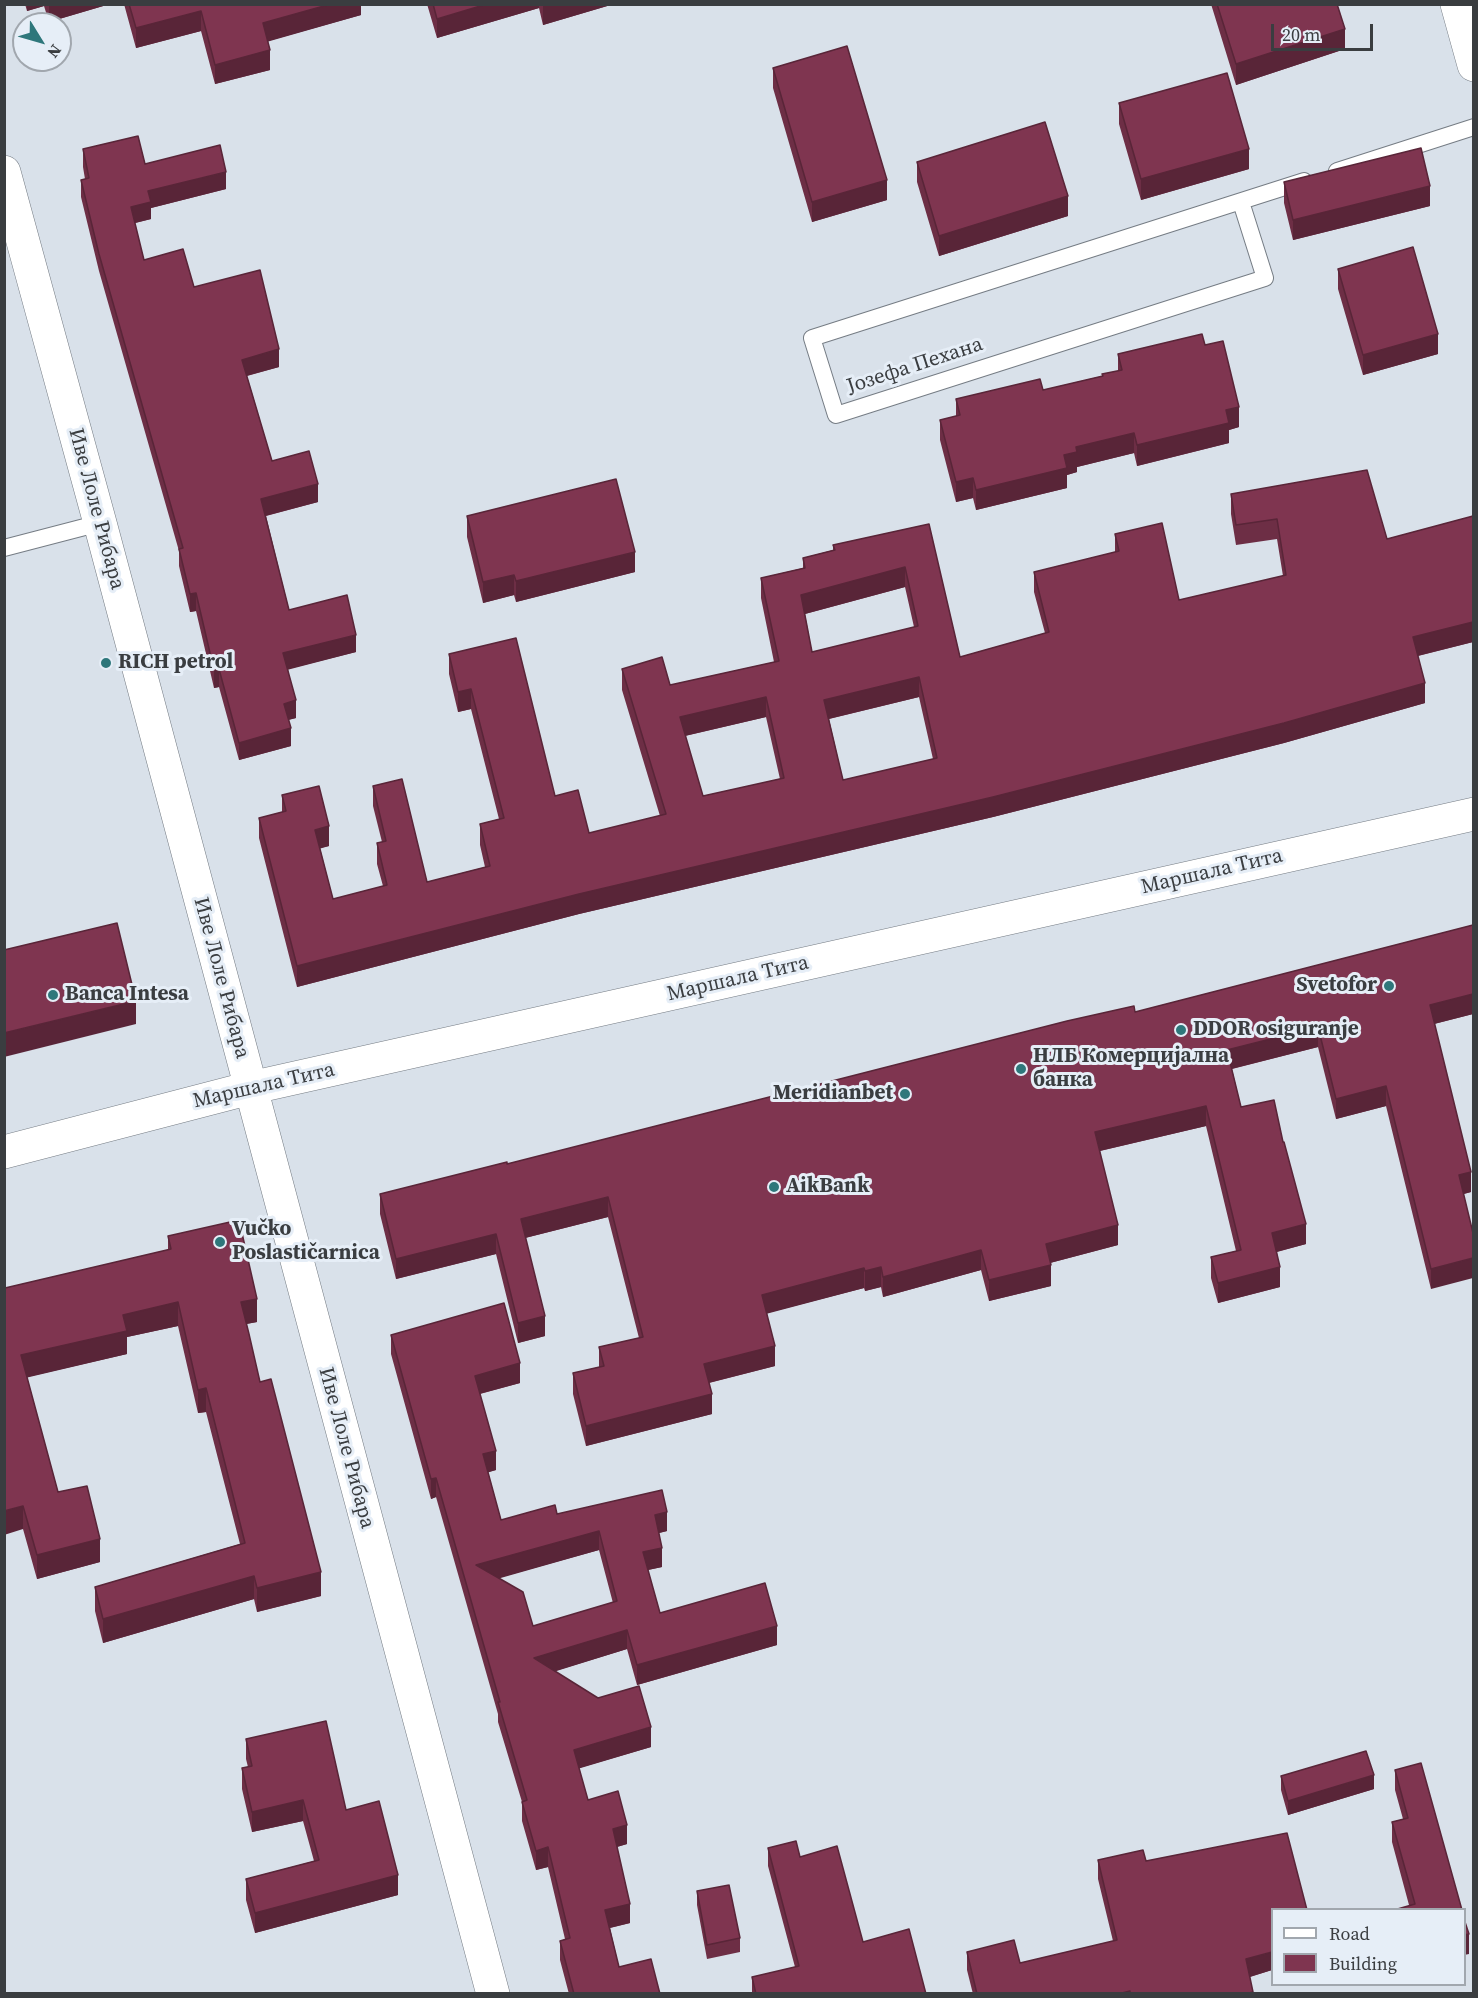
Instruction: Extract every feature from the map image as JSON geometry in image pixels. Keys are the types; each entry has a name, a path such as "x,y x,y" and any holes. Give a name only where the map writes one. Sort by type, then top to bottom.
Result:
{"street":[{"path":"1458,4 1473,65"},
{"name":"Иве Лоле Рибара","path":"4,172 493,1994"},
{"name":"Маршала Тита","path":"4,1152 250,1088 1473,814"}],"lane":[{"name":"Јозефа Пехана","path":"1241,202 1265,278 836,415 812,338 1473,127"},
{"path":"4,548 100,523"}],"building":[{"path":"129,4 331,4 263,23 270,50 215,65 201,11 136,28"},
{"path":"433,4 487,4 437,19"},
{"path":"1217,4 1337,4 1345,29 1236,64"},
{"path":"847,46 887,180 812,202 773,68"},
{"path":"1227,73 1249,149 1141,179 1119,103"},
{"path":"1045,122 1068,196 939,236 917,162"},
{"path":"138,136 145,164 220,145 226,172 148,191 151,202 131,207 144,260 183,249 194,287 260,270 279,349 242,360 272,461 309,451 318,484 261,499 289,610 347,595 356,635 283,653 296,700 284,704 291,728 239,743 219,669 214,670 196,593 190,594 179,549 183,548 99,254 81,180 89,178 83,149"},
{"path":"1421,148 1430,186 1293,220 1284,182"},
{"path":"1413,247 1438,334 1363,355 1338,269"},
{"path":"1202,334 1205,345 1223,341 1239,407 1226,410 1229,423 1137,445 1134,433 1076,447 1077,452 1064,455 1067,468 976,490 973,478 956,482 940,420 960,415 956,399 1040,379 1043,390 1103,376 1102,374 1122,370 1118,354"},
{"path":"1367,470 1387,539 1473,516 1473,622 1413,637 1425,683 1284,723 993,797 579,894 297,966 259,818 286,811 282,795 319,786 329,826 315,830 333,899 387,885 377,843 386,841 373,786 402,779 427,882 490,866 480,824 504,818 471,689 458,692 449,654 516,638 555,796 578,790 589,833 666,814 622,669 662,657 670,685 779,661 761,578 805,568 803,558 835,550 833,545 929,524 960,657 1049,632 1034,572 1119,551 1115,534 1162,523 1179,600 1286,575 1277,519 1236,525 1231,494","holes":["905,567 918,626 812,652 801,595","919,677 937,758 843,780 824,700","766,697 784,778 703,796 680,717"]},
{"path":"616,479 635,552 516,581 514,575 483,582 467,516"},
{"path":"117,923 136,1001 4,1033 4,950"},
{"path":"1473,925 1473,994 1430,1005 1471,1172 1459,1175 1473,1233 1473,1258 1431,1269 1386,1086 1336,1099 1318,1027 1227,1050 1241,1107 1274,1100 1306,1224 1272,1233 1280,1267 1218,1283 1211,1257 1241,1250 1206,1106 1095,1132 1118,1225 1046,1244 1051,1265 989,1280 981,1250 883,1277 881,1267 865,1271 864,1268 762,1295 775,1346 704,1364 712,1394 586,1426 573,1373 604,1366 599,1347 643,1337 608,1197 521,1219 545,1316 518,1323 496,1234 396,1259 380,1194 507,1162 507,1164 1067,1021 1134,1006 1135,1012"},
{"path":"239,1220 257,1299 241,1302 260,1382 271,1379 321,1572 257,1588 254,1576 103,1619 95,1587 245,1543 206,1388 198,1390 178,1302 123,1315 127,1331 21,1355 58,1492 87,1486 100,1539 37,1555 23,1506 4,1511 4,1285 5,1288 171,1249 168,1236"},
{"path":"504,1303 520,1363 475,1376 496,1451 483,1454 501,1520 555,1505 557,1514 662,1490 667,1512 655,1515 662,1548 643,1552 660,1613 765,1583 777,1626 637,1665 627,1630 534,1658 598,1698 639,1686 651,1727 574,1750 588,1800 618,1791 627,1825 613,1829 630,1904 605,1910 619,1967 651,1959 660,1994 574,1994 560,1941 570,1938 548,1847 536,1851 522,1802 527,1800 498,1702 500,1702 436,1478 431,1479 391,1335","holes":["599,1531 617,1601 533,1626 523,1592 476,1565"]},
{"path":"326,1721 346,1810 379,1801 398,1875 255,1913 246,1879 319,1860 303,1800 252,1812 242,1768 252,1766 246,1739"},
{"path":"1366,1751 1374,1775 1288,1801 1281,1776"},
{"path":"1421,1763 1461,1908 1401,1908 1415,1904 1392,1822 1408,1818 1395,1770"},
{"path":"1287,1833 1306,1908 1271,1908 1271,1952 1246,1959 1253,1992 1244,1994 1130,1994 1130,1991 1118,1994 977,1994 967,1952 1014,1940 1020,1963 1117,1940 1098,1860 1143,1850 1146,1861"},
{"path":"796,1841 800,1857 837,1846 863,1942 909,1929 926,1994 756,1994 752,1977 799,1966 768,1848"},
{"path":"729,1885 740,1938 707,1945 697,1891"}],"place":[{"name":"RICH petrol","path":"106,663"},
{"name":"Svetofor","path":"1389,986"},
{"name":"Banca Intesa","path":"53,995"},
{"name":"DDOR osiguranje","path":"1181,1030"},
{"name":"НЛБ Комерцијална банка","path":"1021,1069"},
{"name":"Meridianbet","path":"905,1094"},
{"name":"AikBank","path":"774,1187"},
{"name":"Vučko Poslastičarnica","path":"220,1242"}]}
